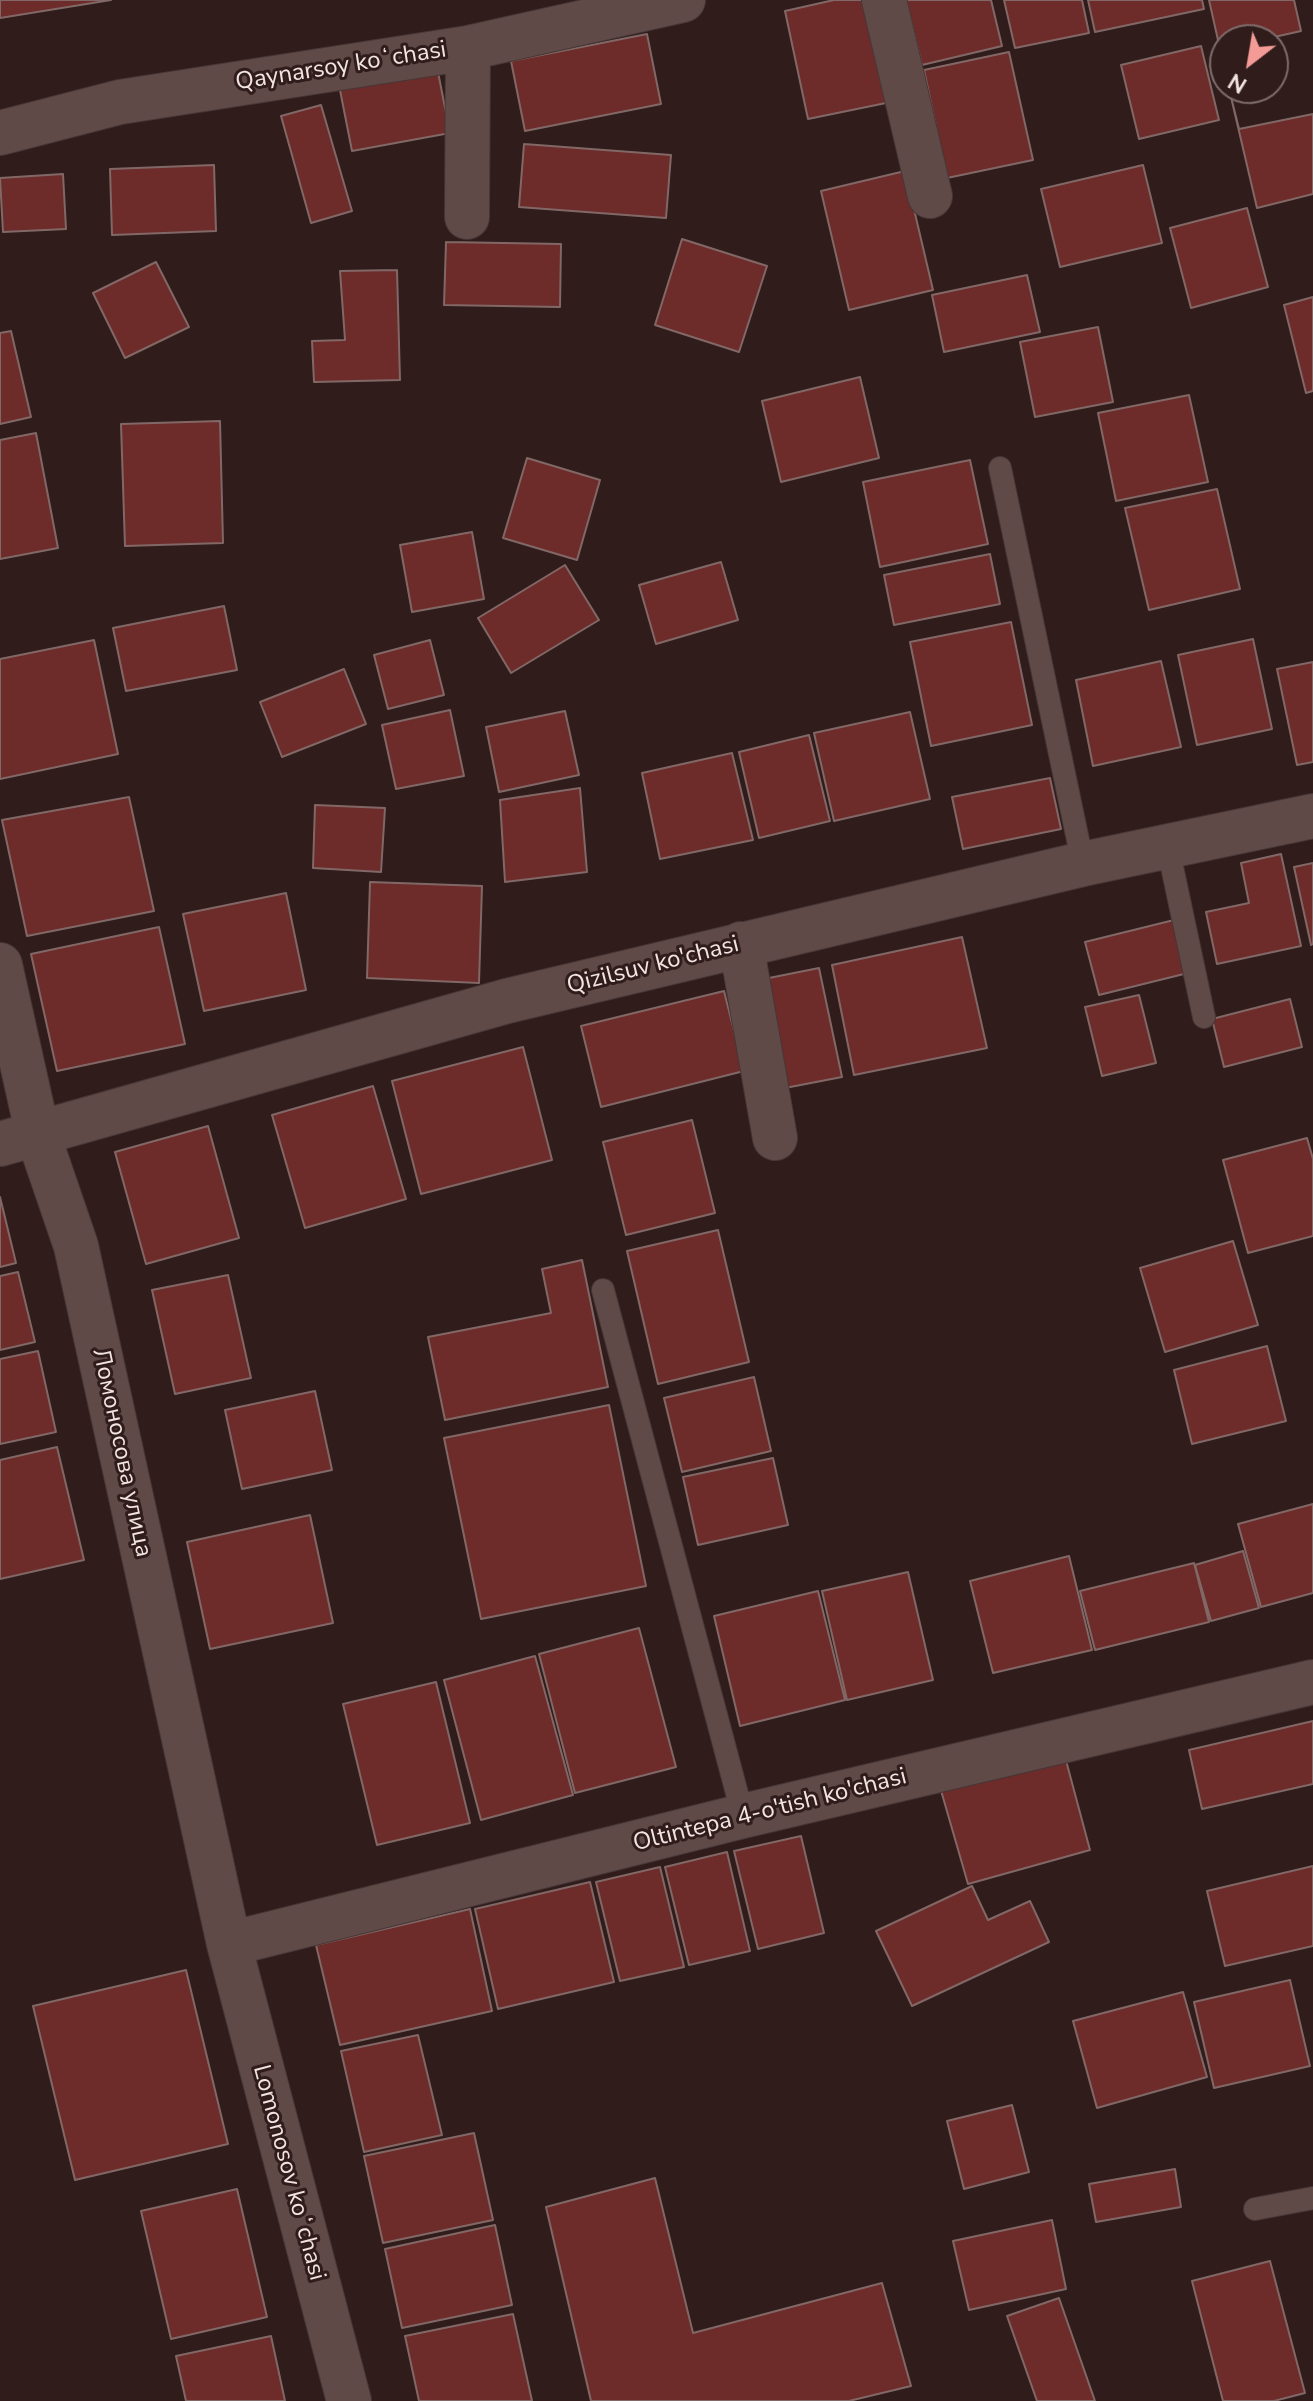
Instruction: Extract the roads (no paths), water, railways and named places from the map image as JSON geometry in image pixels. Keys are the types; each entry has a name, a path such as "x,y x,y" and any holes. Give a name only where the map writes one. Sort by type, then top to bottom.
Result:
{"street":[{"name":"Qaynarsoy koʻchasi","path":"0,133 120,102 468,48 683,0"},
{"path":"884,0 930,196"},
{"path":"467,217 468,48"},
{"name":"Qizilsuv ko'chasi","path":"19,1140 507,1001 1083,864 1313,816"},
{"path":"741,944 775,1138"},
{"name":"Ломоносова улица","path":"0,965 19,1140 76,1246 229,1944"},
{"name":"Oltintepa 4-o'tish ko'chasi","path":"229,1944 743,1816 1313,1682"},
{"name":"Lomonosov koʻchasi","path":"229,1944 349,2401"}],"lane":[{"path":"1000,468 1083,864"},
{"path":"1168,848 1204,1017"},
{"path":"603,1290 743,1816"},
{"path":"1255,2209 1313,2198"}]}
